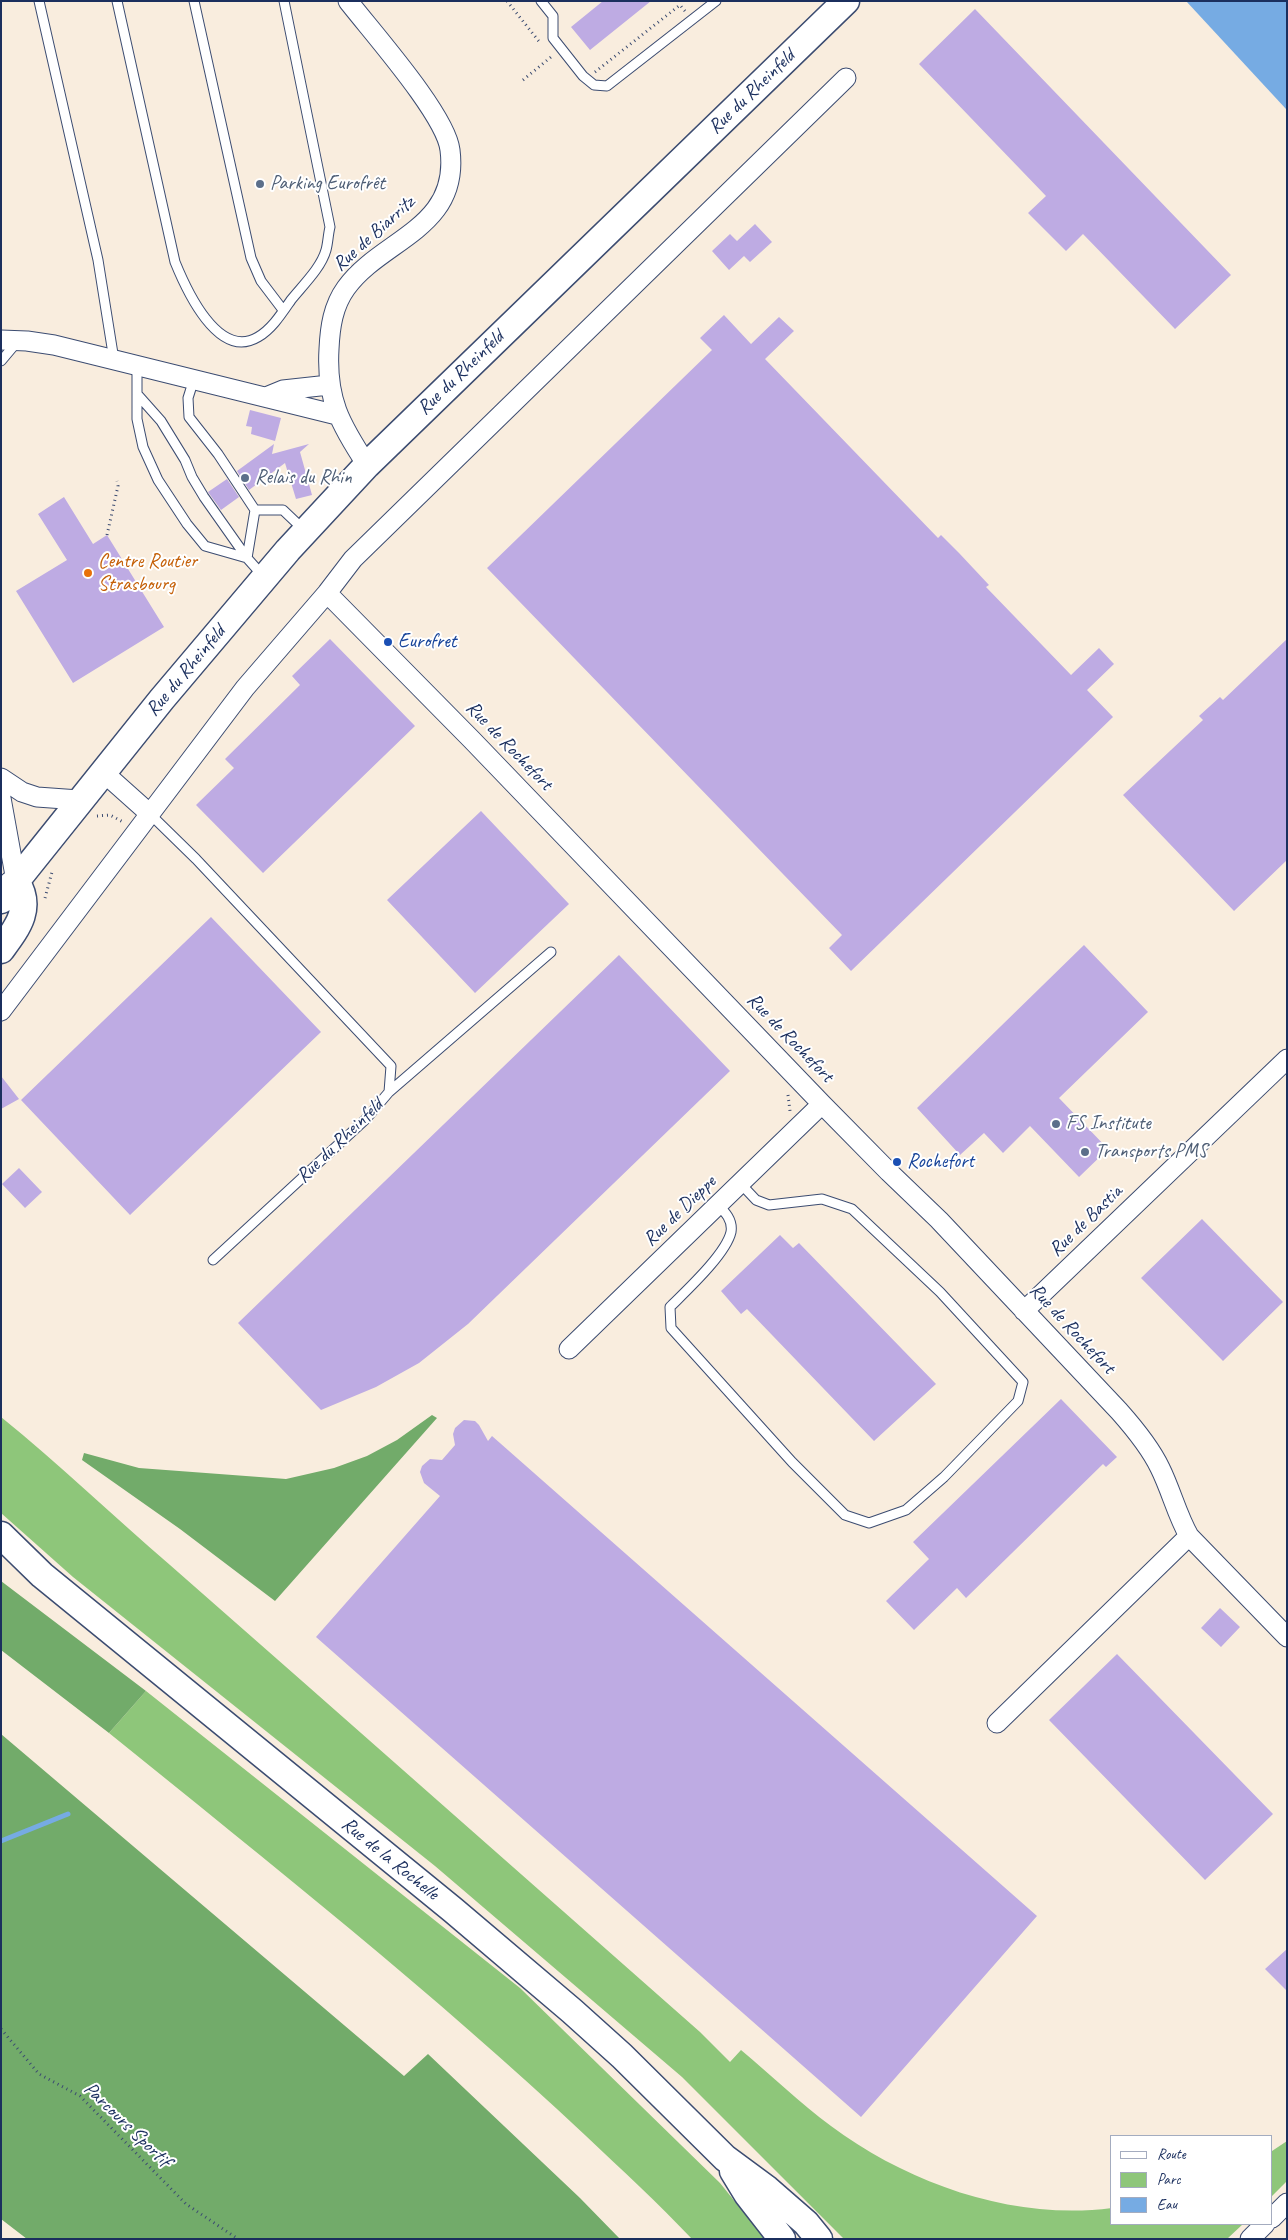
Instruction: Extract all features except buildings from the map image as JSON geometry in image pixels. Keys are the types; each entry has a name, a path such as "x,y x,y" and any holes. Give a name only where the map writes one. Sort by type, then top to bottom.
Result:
{"street":[{"name":"Rue de Biarritz","path":"348,1 430,107 444,131 450,149 450,173 445,192 434,212 417,229 361,271 346,288 334,309 330,327 329,385 338,415 367,465"},
{"name":"Rue du Rheinfeld","path":"6,887 87,808 103,772 265,577 367,465 846,1"},
{"path":"1,1011 245,688 327,593 353,559 846,78"},
{"path":"10,340 54,346 338,415"},
{"path":"266,397 283,390 329,385"},
{"name":"Rue de Rochefort","path":"327,593 472,740 822,1104 889,1172 940,1220 1119,1411 1144,1440 1159,1466 1189,1536 1287,1637"},
{"name":"Rue du Rheinfeld","path":"103,772 150,814"},
{"path":"1,778 22,792 87,808"},
{"path":"1,798 6,887 24,900 23,913 16,928 1,950"},
{"name":"Rue de Bastia","path":"1024,1311 1287,1059"},
{"name":"Rue de Dieppe","path":"569,1349 822,1104"},
{"name":"Rue de la Rochelle","path":"1,1535 42,1575 453,1910 565,2005 622,2056 725,2158 767,2189 806,2223 819,2239"},
{"path":"997,1723 1189,1536"},
{"name":"Rue de la Rochelle","path":"1,1552 42,1575"},
{"name":"Rue de la Rochelle","path":"725,2158 747,2194 782,2239"},
{"path":"1273,2217 1287,2203"},
{"path":"1250,2239 1264,2225"}],"lane":[{"path":"39,1 98,260 114,360"},
{"path":"117,1 175,262 189,296 210,324 221,335 239,342 256,338 267,330 283,310 313,272 326,251 330,227 284,1"},
{"path":"194,1 251,258 261,281 283,310"},
{"path":"541,1 553,16 553,38 587,79 594,85 607,86 716,1"},
{"path":"1,360 10,340"},
{"path":"137,366 137,419 143,447 158,480 187,524 205,546 247,558"},
{"path":"194,379 188,398 189,417 218,454 255,510 247,558"},
{"path":"137,394 161,421 185,460 192,477 204,497 247,558 265,577"},
{"path":"255,510 283,510 305,531"},
{"name":"Rue du Rheinfeld","path":"150,814 196,859 391,1066 390,1092 366,1119 212,1260"},
{"path":"390,1092 550,952"},
{"path":"718,1205 728,1215 731,1231 718,1256 670,1307 671,1328 792,1462 845,1515 869,1523 906,1510 944,1477 1018,1401 1023,1382 940,1292 852,1209 822,1199 769,1205 756,1200 740,1183"}],"path":[{"path":"507,1 551,57 523,80"},
{"path":"587,79 680,5 692,20"},
{"path":"107,535 118,486 117,481"},
{"path":"87,808 122,821"},
{"path":"44,903 52,870"},
{"path":"785,1089 788,1093 789,1109 801,1124"},
{"name":"Parcours Sportif","path":"1,2029 39,2074 80,2096 186,2204 238,2239"}],"green space":[{"path":"432,1415 437,1418 275,1601 180,1529 82,1460 84,1453 139,1468 286,1479 334,1468 367,1456 397,1440"},
{"path":"1,1417 700,2032 730,2062 741,2050 819,2117 861,2147 928,2181 964,2194 1001,2203 1038,2209 1075,2211 1110,2208 1110,2225 1242,2225 1227,2239 844,2239 682,2077 435,1866 73,1577 1,1513"},
{"path":"1,1581 146,1691 109,1733 1,1650"},
{"path":"146,1691 520,1988 720,2183 765,2239 692,2239 586,2136 470,2031 351,1930 109,1733"},
{"path":"1,1734 404,2076 428,2054 580,2198 620,2239 27,2239 1,2219"},
{"path":"1287,2141 1287,2181 1273,2195 1273,2150"}],"water":[{"path":"1186,1 1287,1 1287,110 1286,109"}],"waterway":[{"path":"1,1841 68,1814"}],"place":[{"name":"Parking Eurofrêt","path":"260,184"},
{"name":"Relais du Rhin","path":"245,478"},
{"name":"Centre Routier Strasbourg","path":"88,573"},
{"name":"Eurofret","path":"388,642"},
{"name":"FS Institute","path":"1056,1124"},
{"name":"Transports PMS","path":"1085,1152"},
{"name":"Rochefort","path":"897,1162"}]}
